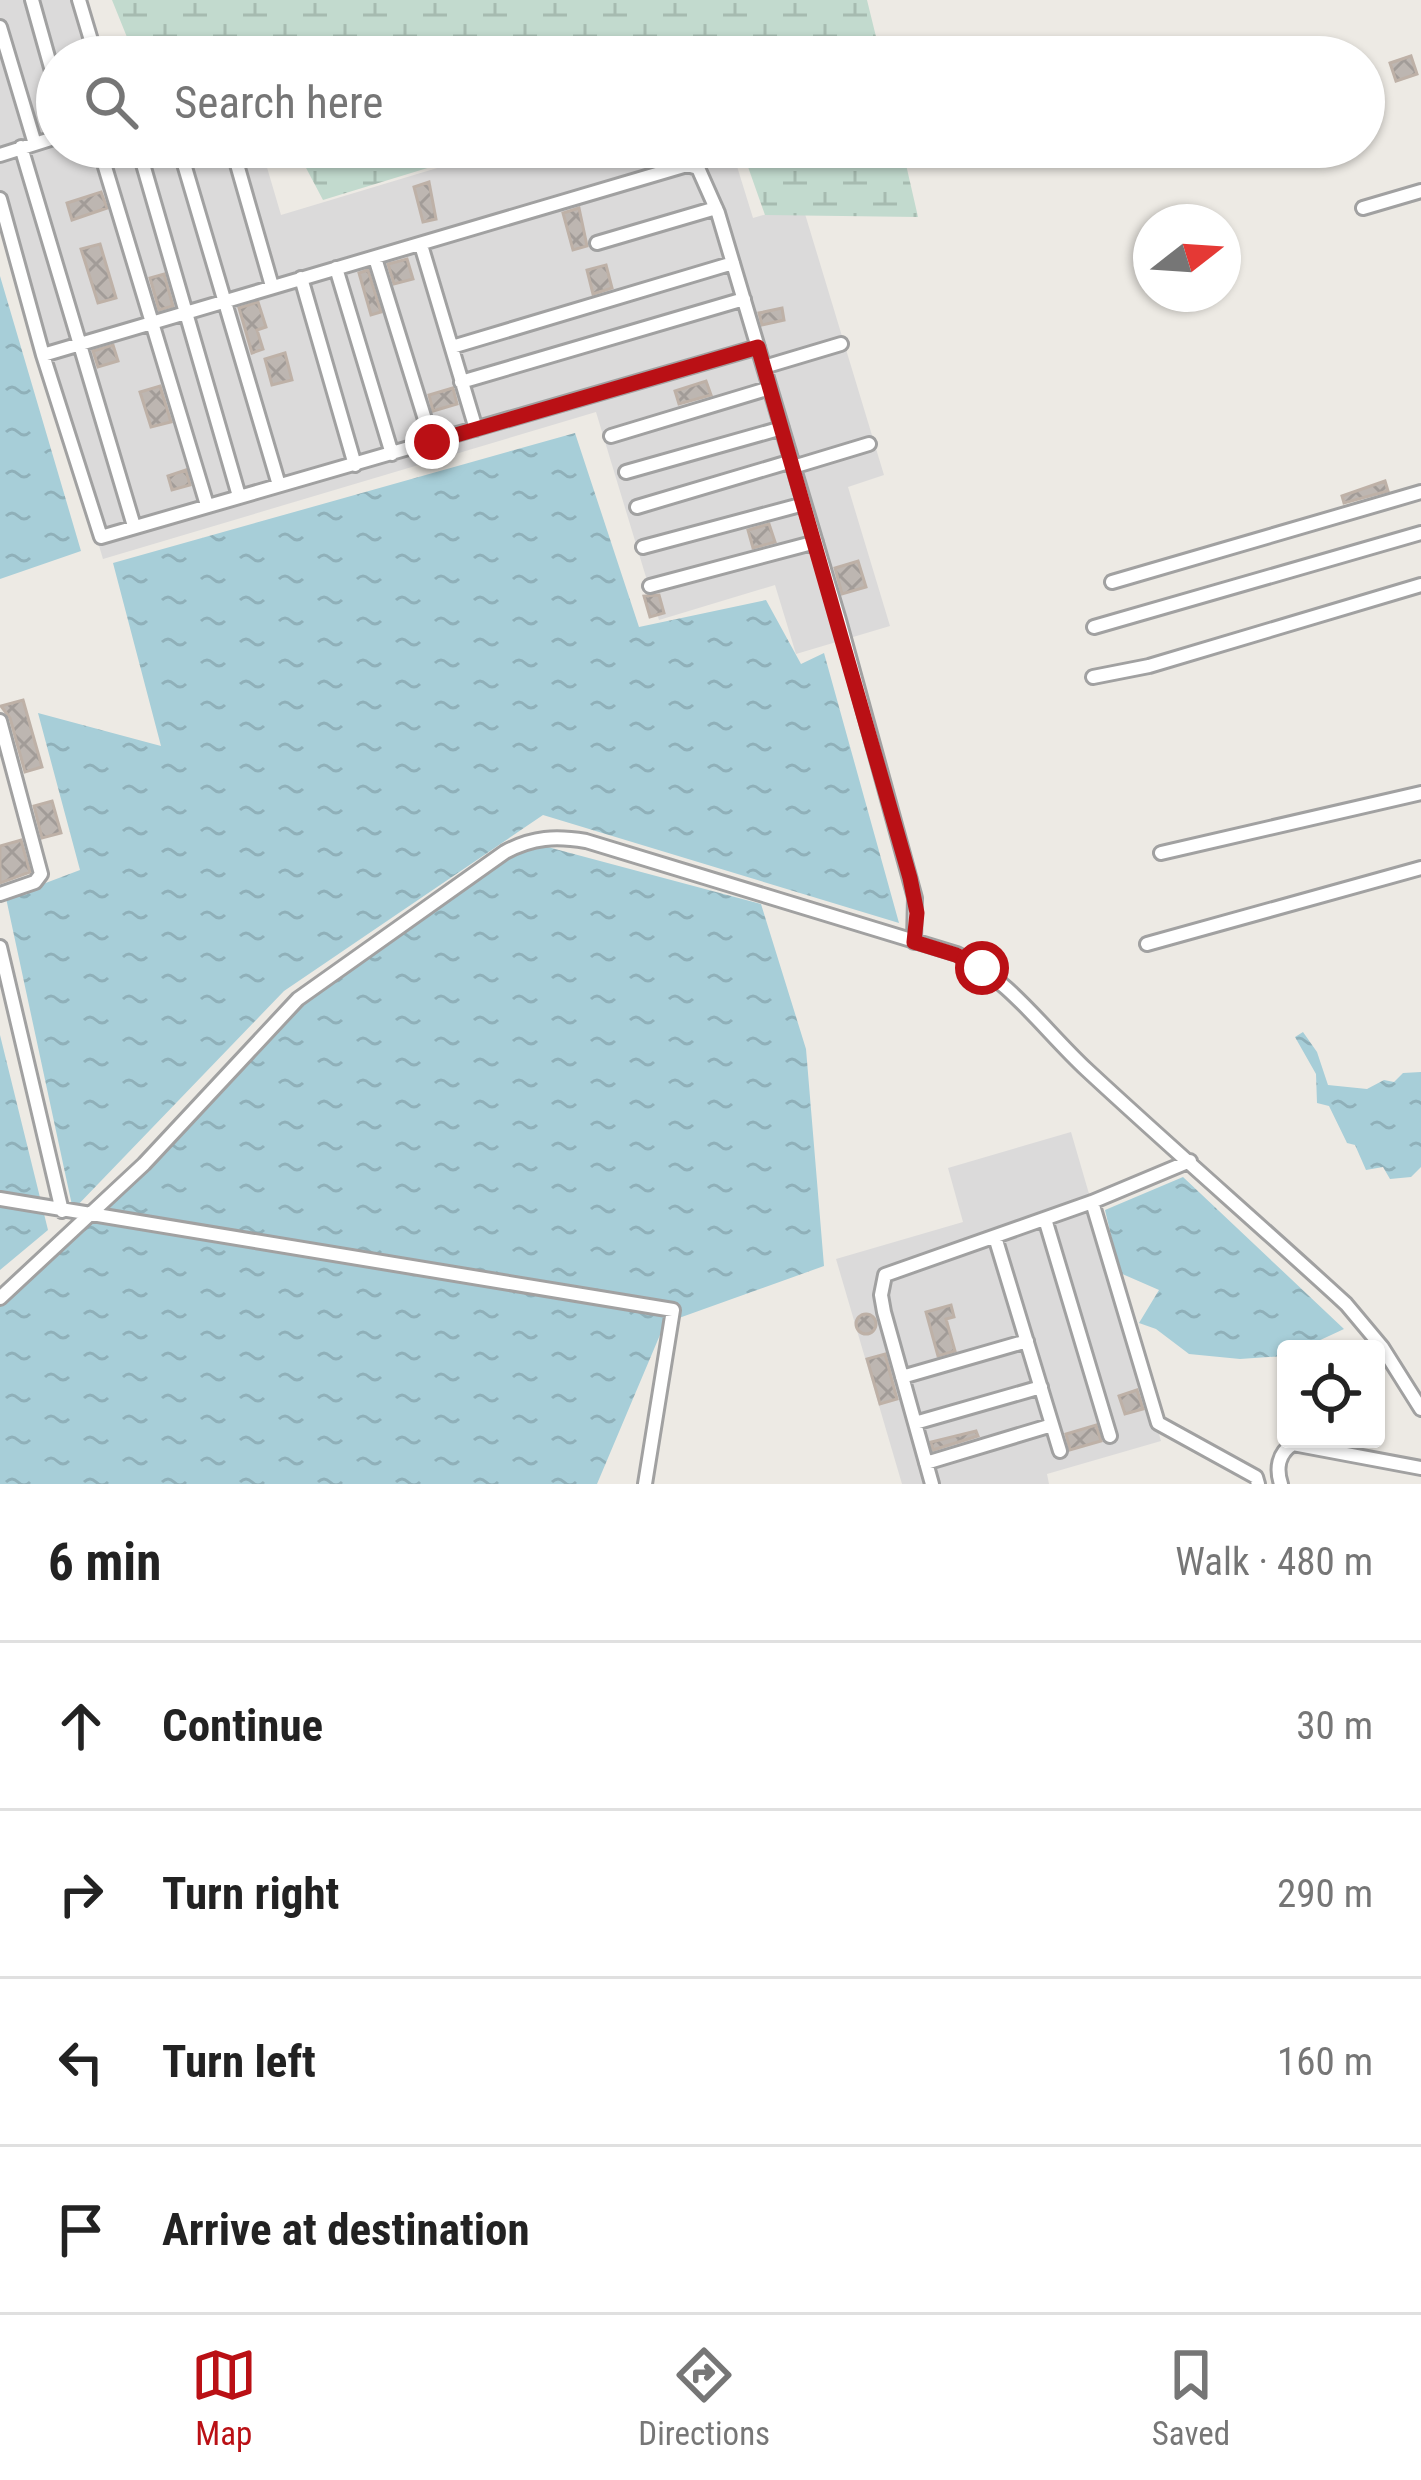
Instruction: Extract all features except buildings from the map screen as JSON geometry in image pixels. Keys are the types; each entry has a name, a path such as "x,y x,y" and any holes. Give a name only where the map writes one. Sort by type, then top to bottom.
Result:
{"street":[{"path":"32,0 42,36"},
{"path":"79,0 90,36"},
{"path":"0,27 81,344 134,526"},
{"path":"0,155 36,144"},
{"path":"105,168 207,505"},
{"path":"144,168 239,496"},
{"path":"185,168 279,485"},
{"path":"238,168 272,286"},
{"path":"43,355 677,168"},
{"path":"698,168 716,208 744,299 910,878 917,913 914,942"},
{"path":"1363,208 1421,191"},
{"path":"0,199 100,537 758,347"},
{"path":"597,243 716,208"},
{"path":"421,245 476,429"},
{"path":"375,258 432,442"},
{"path":"452,347 733,263"},
{"path":"336,268 392,454"},
{"path":"301,278 355,465"},
{"path":"461,382 744,299"},
{"path":"764,367 841,344"},
{"path":"611,436 770,388"},
{"path":"626,472 782,428"},
{"path":"637,507 869,444"},
{"path":"1112,582 1421,492"},
{"path":"644,548 804,504"},
{"path":"1094,627 1421,533"},
{"path":"650,586 816,542"},
{"path":"1093,677 1137,669 1421,585"},
{"path":"0,721 41,874 35,882 0,894"},
{"path":"1161,853 1421,793"},
{"path":"0,1298 91,1216 298,999 506,852 557,836 956,955 982,968 1346,1304 1382,1347 1421,1409"},
{"path":"1148,944 1421,868"},
{"path":"0,947 62,1211"},
{"path":"932,1484 880,1295 885,1275 1092,1202 1190,1161"},
{"path":"0,1199 674,1310 645,1484"},
{"path":"1092,1202 1157,1423 1256,1477 1258,1484"},
{"path":"1045,1219 1110,1436"},
{"path":"994,1238 1060,1451"},
{"path":"902,1377 1027,1341"},
{"path":"915,1424 1041,1388"},
{"path":"926,1463 1052,1425"},
{"path":"1280,1484 1280,1458 1293,1444 1421,1468"}],"shaded area":[{"path":"0,0 81,0 92,36 36,36 36,168 267,168 281,215 437,168 738,168 753,218 802,204 884,475 848,487 890,626 796,654 775,585 659,620 596,412 103,559 0,215"},
{"path":"1071,1132 1161,1441 1047,1474 1049,1484 902,1484 836,1259 963,1222 948,1168"}],"green space":[{"path":"112,0 867,0 876,36 127,36"},
{"path":"306,168 427,168 323,200"},
{"path":"748,168 907,168 918,217 765,215"}],"water":[{"path":"0,276 81,551 0,579"},
{"path":"575,433 639,627 766,600 801,664 824,653 899,923 543,815 284,991 73,1210 6,898 80,870 38,713 161,746 113,563"},
{"path":"529,842 761,904 806,1049 824,1266 665,1323 597,1484 0,1484 0,1298 298,999"},
{"path":"1303,1032 1317,1052 1328,1085 1367,1089 1384,1080 1394,1082 1403,1073 1421,1072 1421,1167 1411,1177 1390,1179 1383,1167 1366,1170 1329,1106 1317,1103 1316,1074 1295,1037"},
{"path":"0,1035 48,1230 0,1270"},
{"path":"1183,1177 1344,1329 1320,1340 1277,1340 1277,1357 1189,1354 1156,1329 1139,1323 1159,1290 1120,1273 1105,1210"}],"route":[{"path":"432,442 758,347 910,878 917,913 914,942 982,968"}]}
